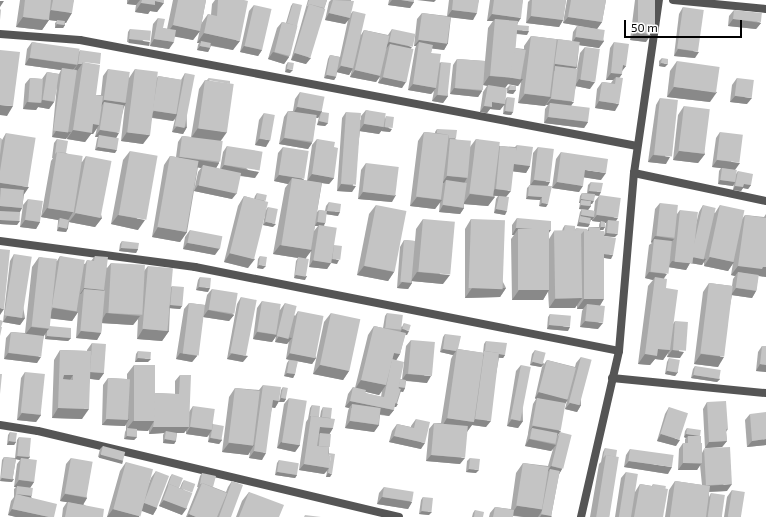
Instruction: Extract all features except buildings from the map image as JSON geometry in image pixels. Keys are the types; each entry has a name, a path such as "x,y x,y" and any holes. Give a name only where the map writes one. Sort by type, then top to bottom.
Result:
{"street":[{"path":"581,517 619,351 637,146 659,0"},
{"path":"673,0 766,9"},
{"path":"0,34 80,40 637,146"},
{"path":"634,173 766,201"},
{"path":"0,241 195,267 619,351"},
{"path":"612,378 766,393"},
{"path":"0,424 38,431 399,517"}]}
